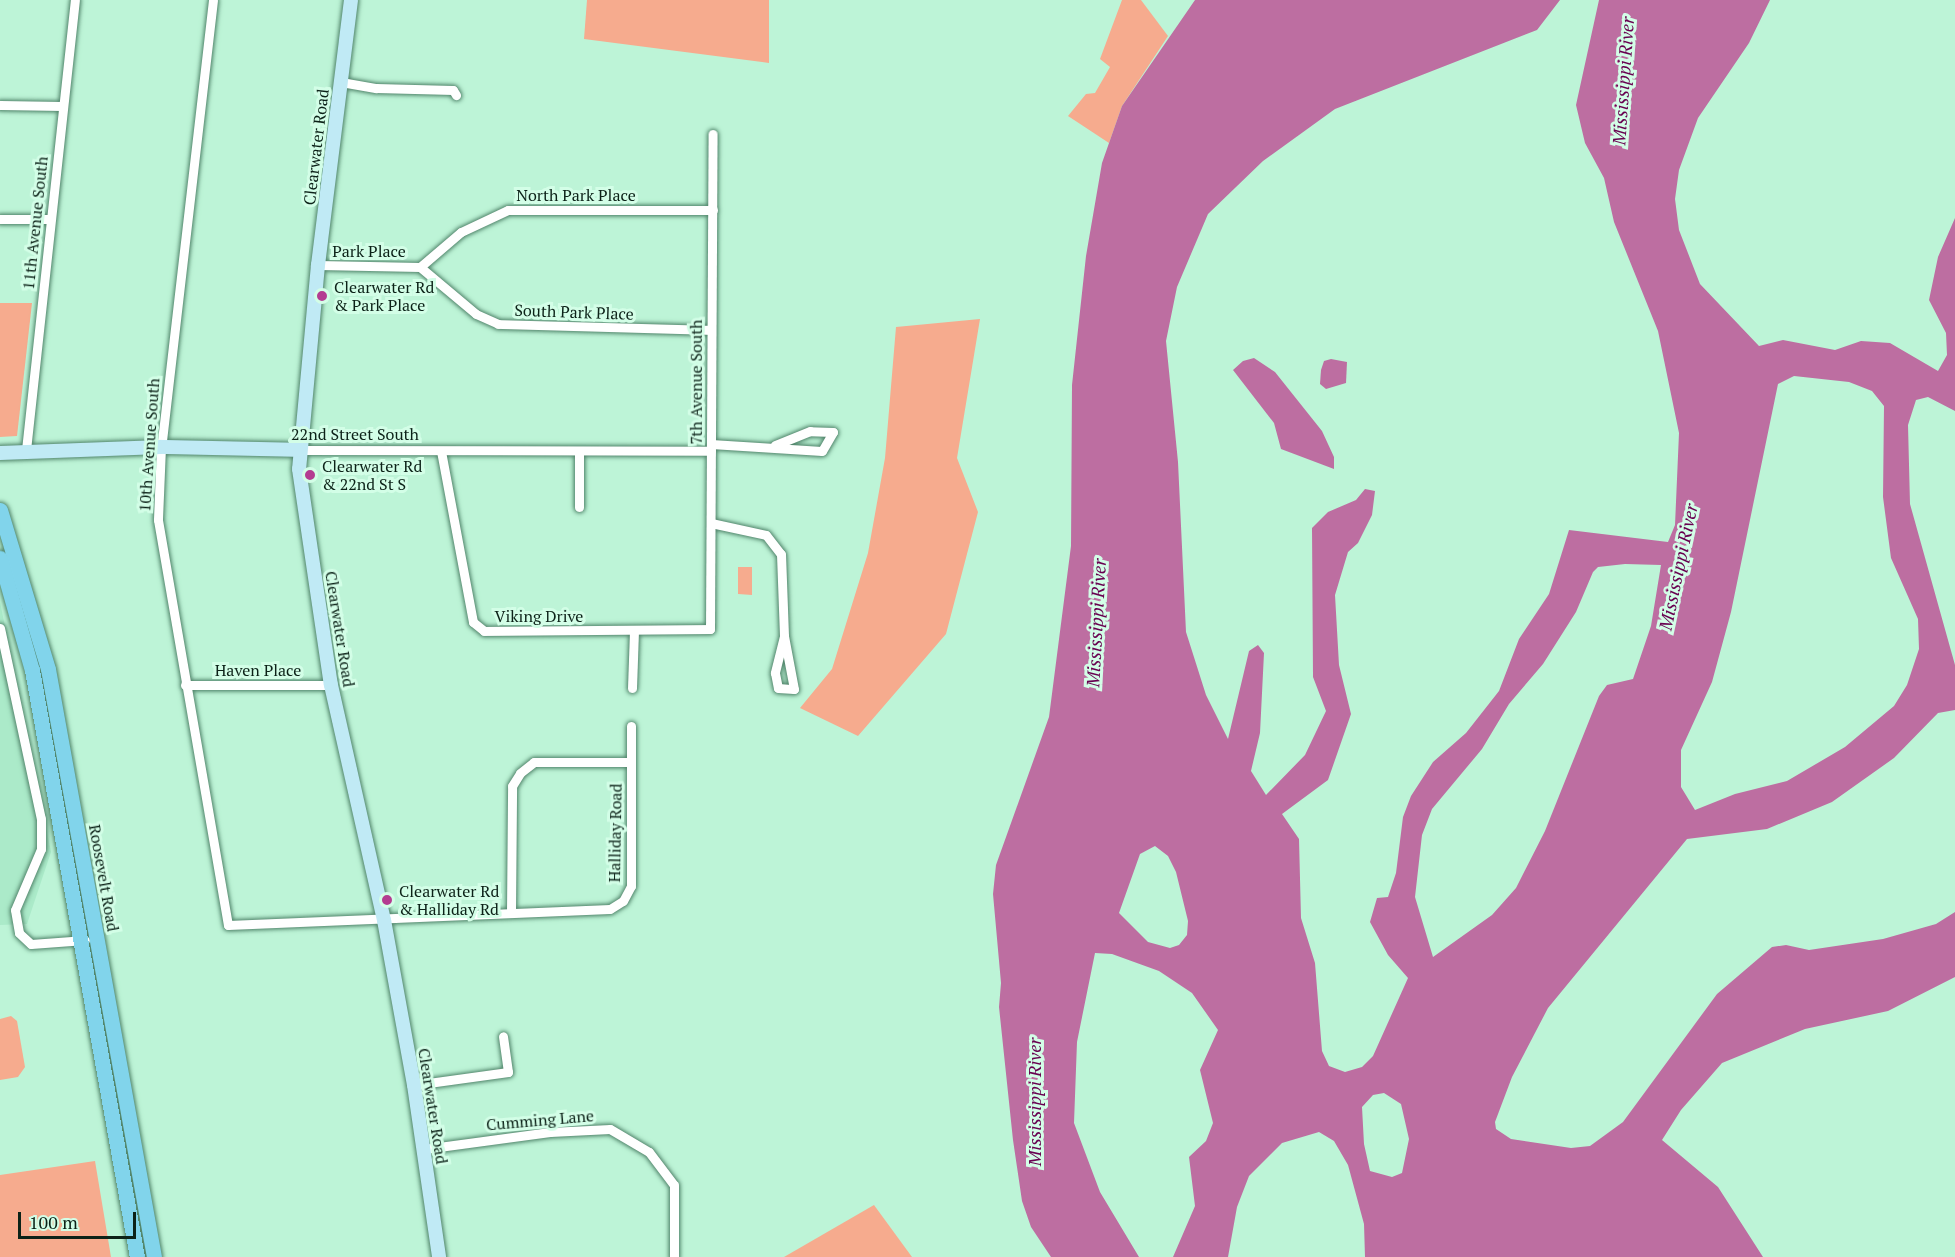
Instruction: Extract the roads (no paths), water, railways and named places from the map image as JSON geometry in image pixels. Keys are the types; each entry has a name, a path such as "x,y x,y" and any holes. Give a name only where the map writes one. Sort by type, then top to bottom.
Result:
{"main road":[{"name":"Roosevelt Road","path":"0,510 48,669 154,1257"},
{"name":"Roosevelt Road","path":"0,558 32,670 137,1257"}],"street":[{"name":"11th Avenue South","path":"26,450 75,0"},
{"name":"10th Avenue South","path":"213,0 161,447 158,520 184,685 228,925"},
{"name":"Clearwater Road","path":"351,0 318,265 299,450 302,497 331,685 384,920 414,1085 439,1257"},
{"path":"341,82 376,88 453,90 456,95"},
{"path":"0,105 62,106"},
{"name":"7th Avenue South","path":"710,629 710,330 713,134"},
{"name":"North Park Place","path":"420,267 460,232 508,210 713,210"},
{"path":"0,219 50,219"},
{"name":"Park Place","path":"318,265 420,267"},
{"name":"South Park Place","path":"420,267 476,314 498,324 710,330"},
{"name":"22nd Street South","path":"0,453 26,450 161,447 579,451 775,445 822,450 833,432 810,431 775,445"},
{"name":"Viking Drive","path":"441,451 473,622 484,631 634,632 710,629"},
{"path":"579,451 579,507"},
{"path":"711,523 766,535 781,554 784,636 794,689 778,688 775,673 784,636"},
{"path":"0,628 40,819 41,849 15,910 19,933 31,945 97,939"},
{"path":"632,688 634,632"},
{"name":"Haven Place","path":"184,685 331,685"},
{"path":"631,762 632,726"},
{"name":"Halliday Road","path":"228,925 610,909 622,901 631,886 631,762 534,762 520,773 512,786 511,912"},
{"path":"414,1085 508,1072 503,1036"},
{"name":"Cumming Lane","path":"424,1149 550,1132 610,1129 649,1152 674,1185 674,1257"}],"water":[{"name":"Mississippi River","path":"1195,0 1560,0 1537,30 1335,109 1263,161 1208,214 1177,287 1166,341 1178,462 1186,632 1206,695 1228,739 1249,651 1258,645 1264,653 1260,733 1251,771 1266,795 1305,755 1326,711 1313,677 1312,528 1328,512 1356,500 1365,489 1375,491 1372,515 1358,543 1348,552 1335,595 1339,665 1351,714 1328,780 1282,814 1299,839 1301,918 1315,963 1322,1051 1329,1066 1345,1072 1362,1067 1373,1056 1408,978 1388,955 1370,922 1377,898 1388,897 1396,873 1403,817 1411,796 1433,762 1466,733 1499,691 1519,639 1549,594 1569,530 1668,542 1675,525 1679,433 1658,331 1614,222 1604,178 1585,143 1576,105 1599,0 1770,0 1749,43 1698,118 1679,170 1675,199 1679,230 1700,284 1759,346 1783,340 1835,350 1861,341 1890,343 1938,371 1947,355 1946,333 1929,300 1938,257 1955,218 1955,411 1928,397 1916,400 1908,425 1910,504 1955,665 1955,710 1938,713 1894,758 1832,802 1767,829 1687,839 1548,1008 1512,1077 1495,1122 1496,1129 1511,1139 1571,1148 1590,1146 1623,1122 1717,994 1772,947 1786,945 1809,950 1883,939 1936,924 1955,912 1955,977 1888,1011 1805,1029 1722,1063 1681,1110 1662,1140 1718,1187 1763,1257 1365,1257 1364,1224 1348,1165 1334,1141 1319,1132 1282,1143 1249,1176 1237,1207 1228,1257 1173,1257 1195,1206 1189,1157 1206,1141 1213,1123 1200,1070 1218,1030 1192,993 1159,971 1112,954 1095,953 1077,1042 1074,1123 1100,1192 1139,1257 1051,1257 1031,1227 1022,1201 1013,1140 999,1007 1001,983 993,894 996,865 1049,717 1071,546 1072,385 1086,256 1102,163 1122,106","holes":["1794,376 1849,382 1872,391 1884,406 1883,497 1891,558 1918,619 1919,649 1907,685 1894,706 1845,747 1787,781 1735,794 1695,810 1681,787 1681,750 1712,682 1731,612 1778,384","1625,564 1661,565 1651,626 1633,679 1607,685 1599,696 1545,831 1516,888 1492,915 1433,957 1415,897 1422,835 1432,809 1482,749 1509,704 1543,664 1576,612 1593,572 1598,567","1155,846 1168,856 1176,872 1188,921 1187,935 1179,945 1170,948 1148,942 1119,913 1140,854","1384,1093 1401,1104 1409,1139 1402,1173 1392,1177 1370,1171 1364,1144 1362,1107 1373,1095"]},
{"path":"1254,358 1275,372 1322,431 1334,457 1334,469 1281,449 1274,423 1233,370 1243,361"},
{"path":"1331,359 1347,362 1346,383 1326,389 1320,384 1321,370 1324,361"}],"place":[{"name":"Clearwater Rd & Park Place","path":"322,296"},
{"name":"Clearwater Rd & 22nd St S","path":"310,475"},
{"name":"Clearwater Rd & Halliday Rd","path":"387,900"}]}
